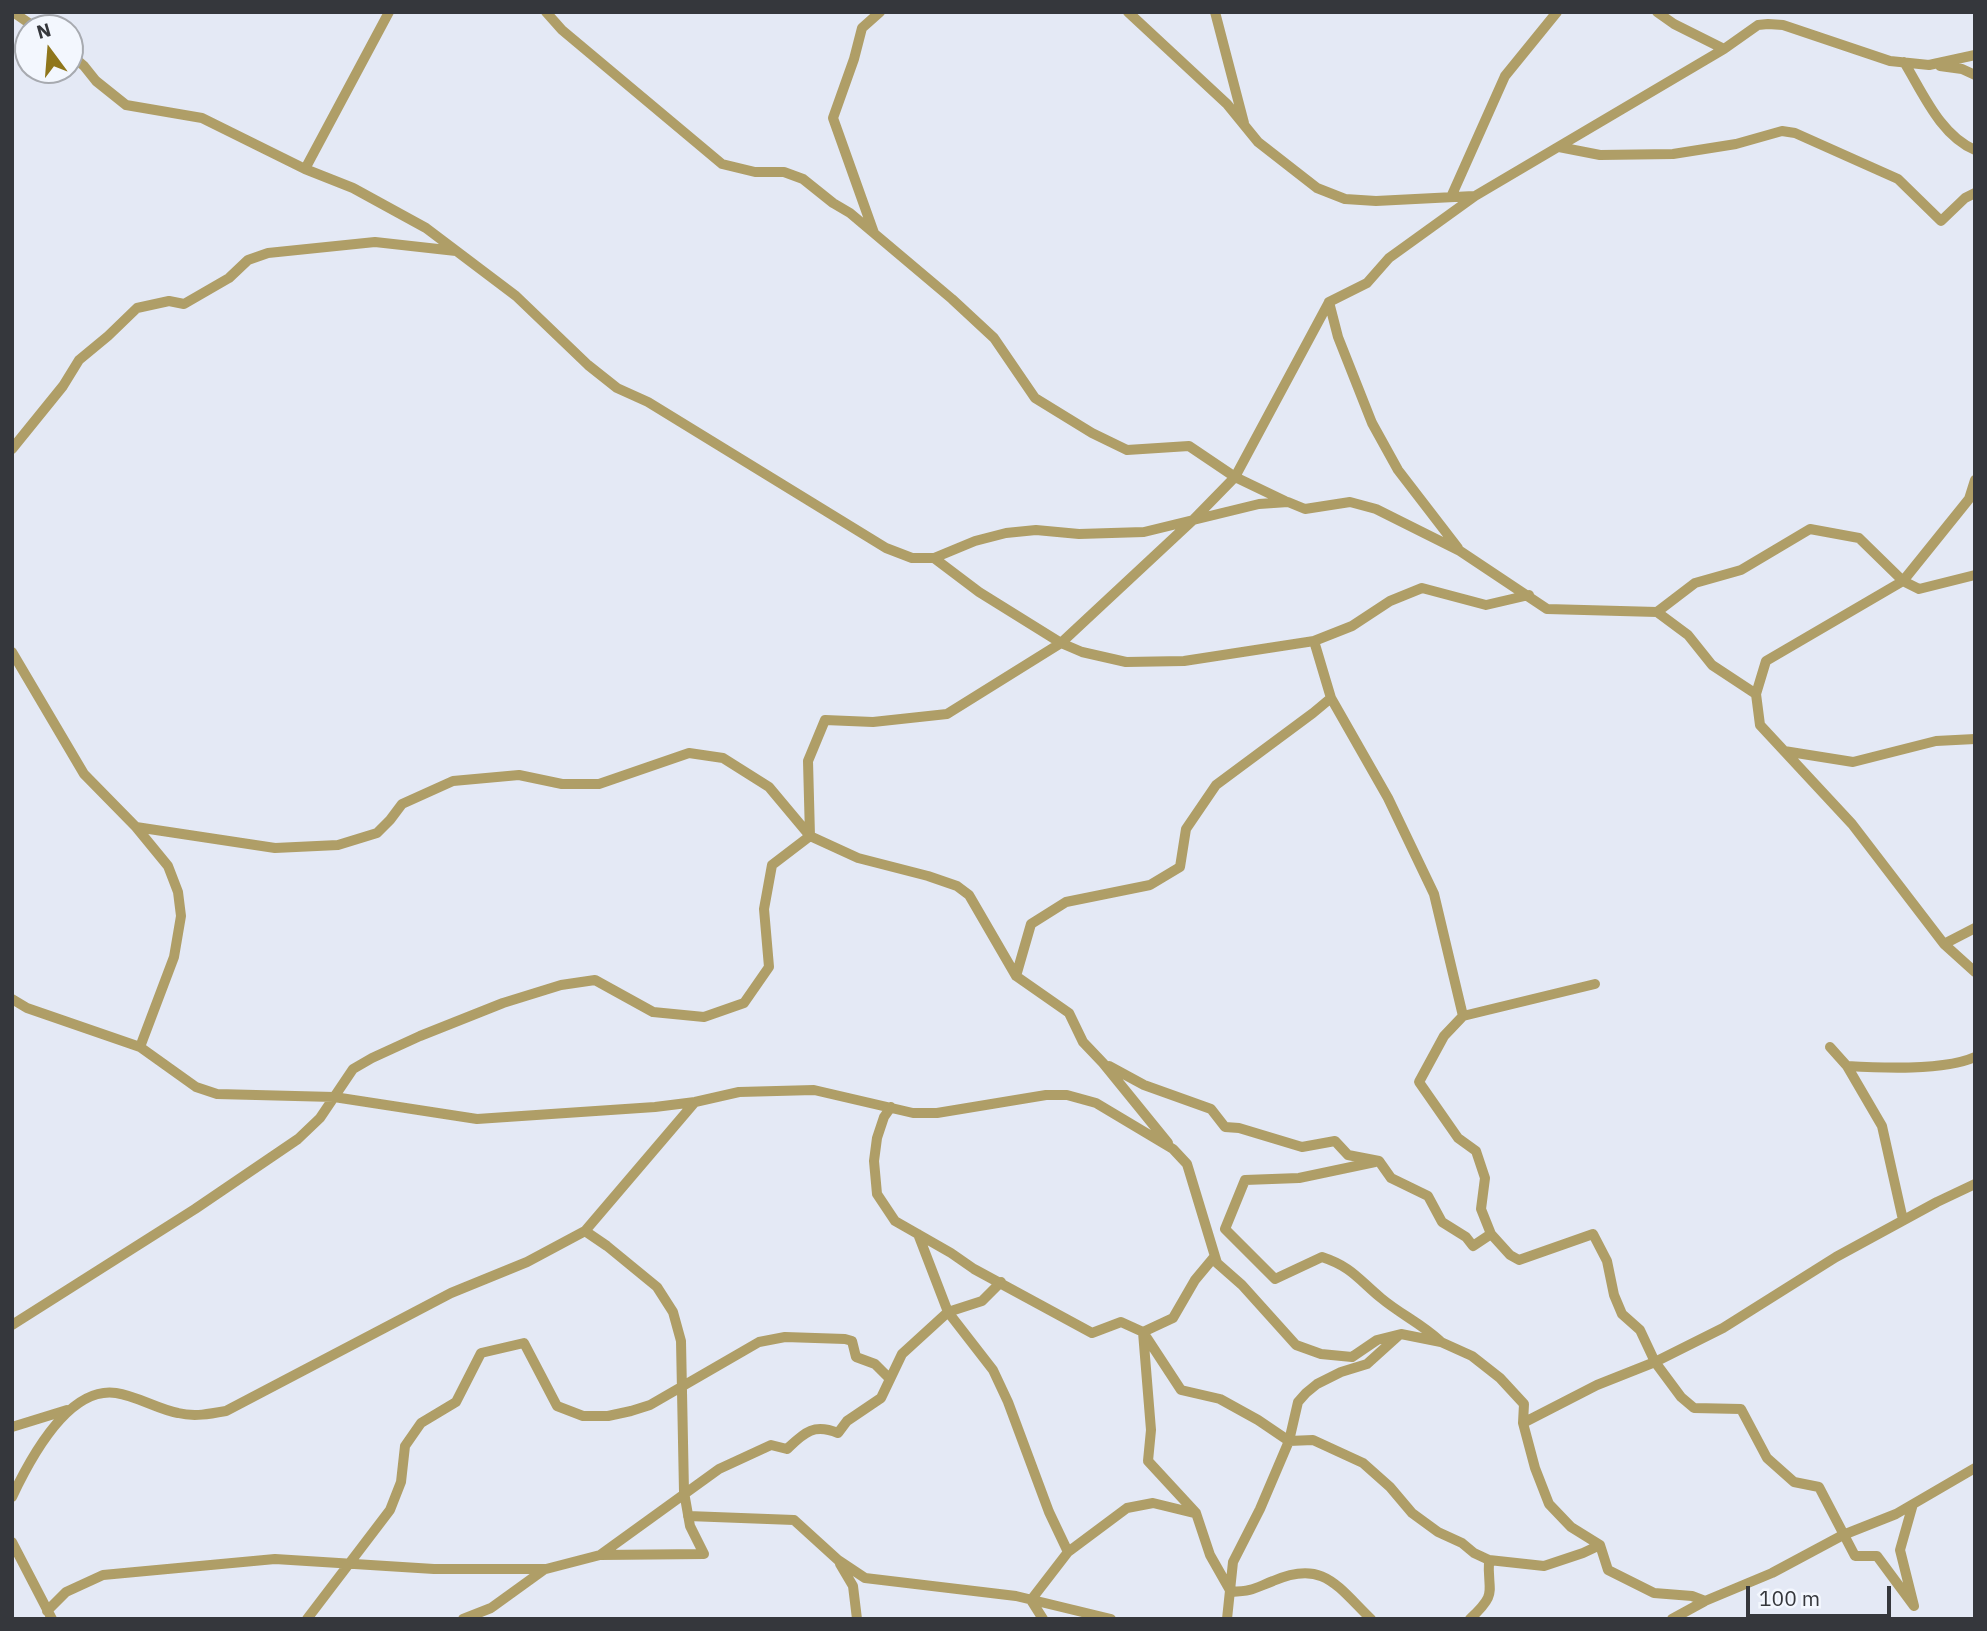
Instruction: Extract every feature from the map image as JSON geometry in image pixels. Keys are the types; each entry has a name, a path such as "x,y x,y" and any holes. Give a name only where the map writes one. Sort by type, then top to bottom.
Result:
{"street":[{"path":"305,169 389,12"},
{"path":"546,12 562,30 722,164 755,172 784,172 803,179 850,213 994,338 1035,398 1092,433 1127,450 1189,446 1234,477 1305,509 1350,502 1376,509 1461,551 1547,609 1657,612 1688,635 1712,665 1756,694"},
{"path":"861,12 870,20"},
{"path":"874,233 833,118 862,27 880,12"},
{"path":"1128,12 1227,104 1258,142 1317,188 1345,199 1376,201 1475,196"},
{"path":"1215,12 1245,127"},
{"path":"1451,197 1505,76 1557,12"},
{"path":"1657,12 1674,24 1724,49"},
{"path":"810,836 808,761 825,720 873,722 947,714 1061,643 1193,520 1234,477 1329,302 1367,283 1389,258 1475,196 1724,49 1758,25 1783,25 1866,54 1962,69 1975,75"},
{"path":"1929,65 1975,55"},
{"path":"1904,62 1943,126 1965,146 1975,150"},
{"path":"84,66 96,81 126,105 202,118 305,169 353,188 426,228 516,296 588,365 617,388 649,402 886,548 912,558 934,558 975,541 1006,533 1036,530 1079,534 1144,531 1259,504 1288,502"},
{"path":"1559,147 1600,155 1673,154 1736,144 1782,131 1795,133 1898,179 1941,221 1965,198 1975,193"},
{"path":"12,449 63,386 79,360 137,308 169,301 184,304 229,278 248,260 268,253 375,242 457,251"},
{"path":"1329,302 1338,337 1372,423 1398,470 1461,551"},
{"path":"1975,480 1969,499 1903,581 1766,661 1756,694 1760,725 1852,824 1944,944 1975,972"},
{"path":"1657,612 1695,583 1741,570 1810,529 1859,538 1903,581 1919,589 1975,575"},
{"path":"934,558 979,592 1061,643 1082,652 1126,662 1184,662 1314,641 1352,626 1390,601 1422,588 1486,606 1529,595"},
{"path":"1314,641 1331,698 1388,798 1434,894 1463,1016"},
{"path":"12,652 84,774 136,827 168,866 178,892 181,916 174,957 140,1047"},
{"path":"1016,976 1031,924 1066,902 1150,885 1180,867 1186,828 1216,785 1331,698"},
{"path":"1784,751 1853,762 1936,741 1975,739"},
{"path":"136,827 275,848 338,845 377,833 402,804 453,781 519,775 562,784 599,784 689,753 723,758 769,787 810,836 858,858 957,886 969,895 1016,976 1069,1013 1083,1042 1187,1164 1217,1263 1296,1345 1321,1354 1352,1357 1377,1340 1401,1334 1441,1342 1472,1356 1500,1378 1524,1404 1523,1423 1535,1468 1549,1504 1571,1527 1600,1545 1608,1570 1654,1593 1692,1596 1705,1601"},
{"path":"12,1325 195,1209 298,1139 320,1118 354,1069 372,1058 503,1003 561,985 595,980 653,1012 704,1017 744,1003 769,967 764,909 772,864 810,836"},
{"path":"1944,944 1975,928"},
{"path":"1595,984 1463,1016 1444,1036 1419,1082 1458,1138 1476,1151 1485,1178 1481,1209 1491,1234 1510,1255 1519,1260 1593,1234 1607,1261 1614,1295 1622,1314 1640,1330 1655,1363 1681,1397 1694,1408 1741,1409 1767,1458 1794,1482 1819,1487 1855,1556 1877,1556 1914,1606 1900,1550 1913,1504"},
{"path":"12,999 27,1008 140,1047 196,1087 217,1094 334,1097 477,1119 695,1102 739,1092 814,1090 913,1113 937,1113 1046,1095 1067,1095 1096,1103 1173,1149"},
{"path":"1830,1047 1847,1066 1882,1126 1903,1220"},
{"path":"1847,1066 1888,1068 1958,1062 1975,1057"},
{"path":"1103,1063 1144,1085 1211,1109 1225,1127 1239,1128 1302,1147 1335,1141 1348,1155 1378,1161 1391,1178 1429,1196 1442,1222 1466,1237 1473,1246 1491,1234"},
{"path":"12,1427 67,1410 98,1395 115,1393 178,1413 200,1415 226,1411 451,1293 527,1262 585,1231 695,1102"},
{"path":"891,1107 884,1117 877,1138 874,1161 877,1194 895,1221 974,1269 1092,1333 1121,1322 1143,1332 1181,1390 1220,1399 1289,1441 1312,1440 1363,1463 1412,1513 1438,1532 1489,1560 1544,1566 1600,1545"},
{"path":"1378,1161 1299,1178 1245,1180 1225,1229 1275,1279 1322,1257 1335,1261 1354,1272 1381,1298 1429,1330 1441,1342"},
{"path":"1523,1423 1597,1385 1655,1363 1732,1322 1836,1257 1975,1184"},
{"path":"12,1542 50,1615 66,1592 103,1574 275,1559 434,1569 546,1569 600,1555 704,1554 690,1526 684,1492 681,1342 673,1312 657,1287 585,1231"},
{"path":"918,1234 948,1312 993,1370 1008,1402 1049,1512 1068,1552"},
{"path":"1143,1332 1173,1318 1195,1280 1215,1256"},
{"path":"600,1555 719,1469 771,1445 787,1449 806,1431 825,1428 838,1433 847,1421 881,1398 902,1354 948,1312 982,1301 1001,1282"},
{"path":"1143,1332 1152,1430 1148,1461 1196,1513 1210,1555 1231,1592"},
{"path":"1227,1619 1233,1562 1260,1509 1289,1441 1298,1402 1317,1384 1367,1364 1401,1334"},
{"path":"307,1619 390,1510 401,1482 405,1446 421,1423 456,1402 481,1353 524,1343 557,1406 583,1416 608,1416 650,1405 759,1342 785,1337 852,1341 856,1357 875,1364 890,1379"},
{"path":"12,1497 28,1462 67,1410"},
{"path":"1672,1619 1705,1601 1772,1573 1843,1535 1896,1514 1975,1468"},
{"path":"1031,1600 1068,1552 1127,1508 1153,1503 1196,1513"},
{"path":"688,1516 794,1520 838,1560 865,1578 982,1591 1111,1619"},
{"path":"838,1560 853,1586 857,1619"},
{"path":"1470,1619 1487,1603 1491,1583 1489,1560"},
{"path":"463,1619 491,1608 546,1569"},
{"path":"1231,1592 1252,1591 1297,1572 1325,1576 1371,1619"},
{"path":"1031,1600 1043,1619"}]}
